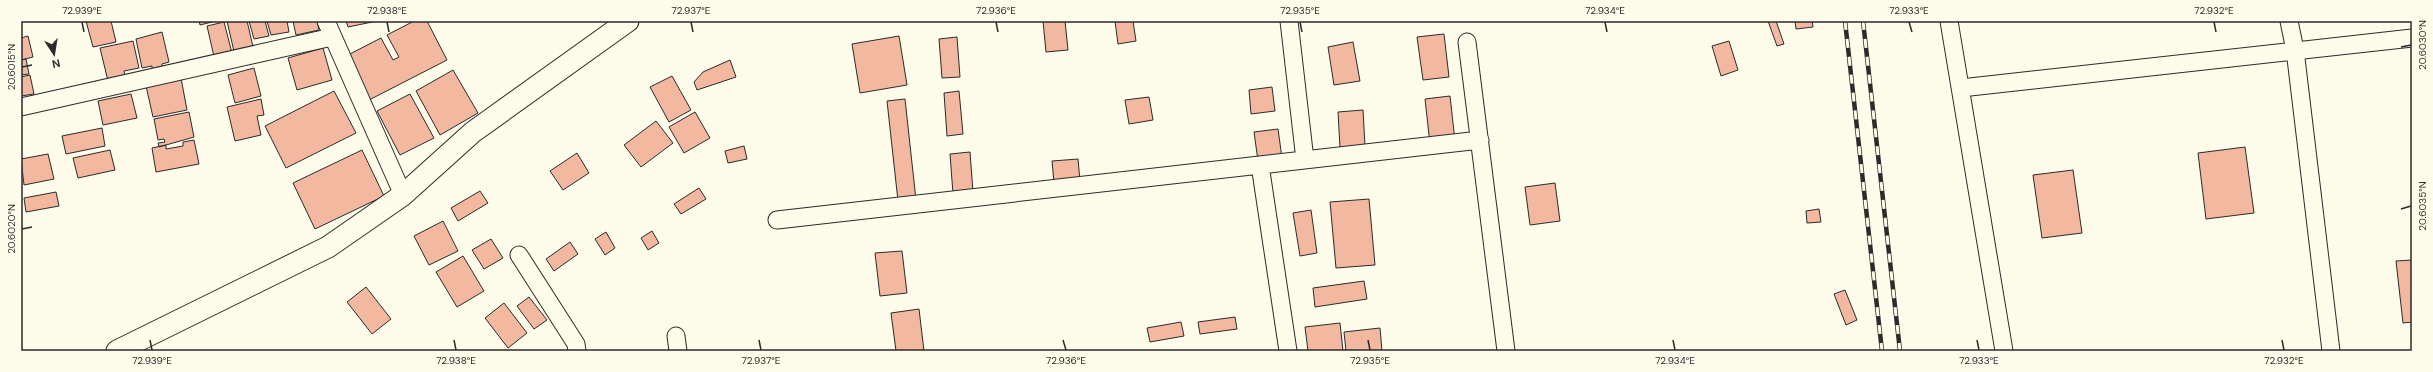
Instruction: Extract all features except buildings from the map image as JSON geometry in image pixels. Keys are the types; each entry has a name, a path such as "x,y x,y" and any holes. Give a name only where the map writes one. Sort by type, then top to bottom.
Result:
{"street":[{"path":"326,21 403,195"},
{"path":"117,351 328,247 403,195 472,132 628,21"},
{"path":"1289,21 1305,160"},
{"path":"1949,21 2004,351"},
{"path":"2289,21 2295,50 2331,351"},
{"path":"21,107 332,37"},
{"path":"1961,88 2412,38"},
{"path":"1467,42 1506,351"},
{"path":"777,220 1480,140"},
{"path":"1260,165 1288,351"},
{"path":"519,255 576,344 577,351"}],"railway":[{"path":"1845,21 1882,351"},
{"path":"1863,21 1900,351"}]}
